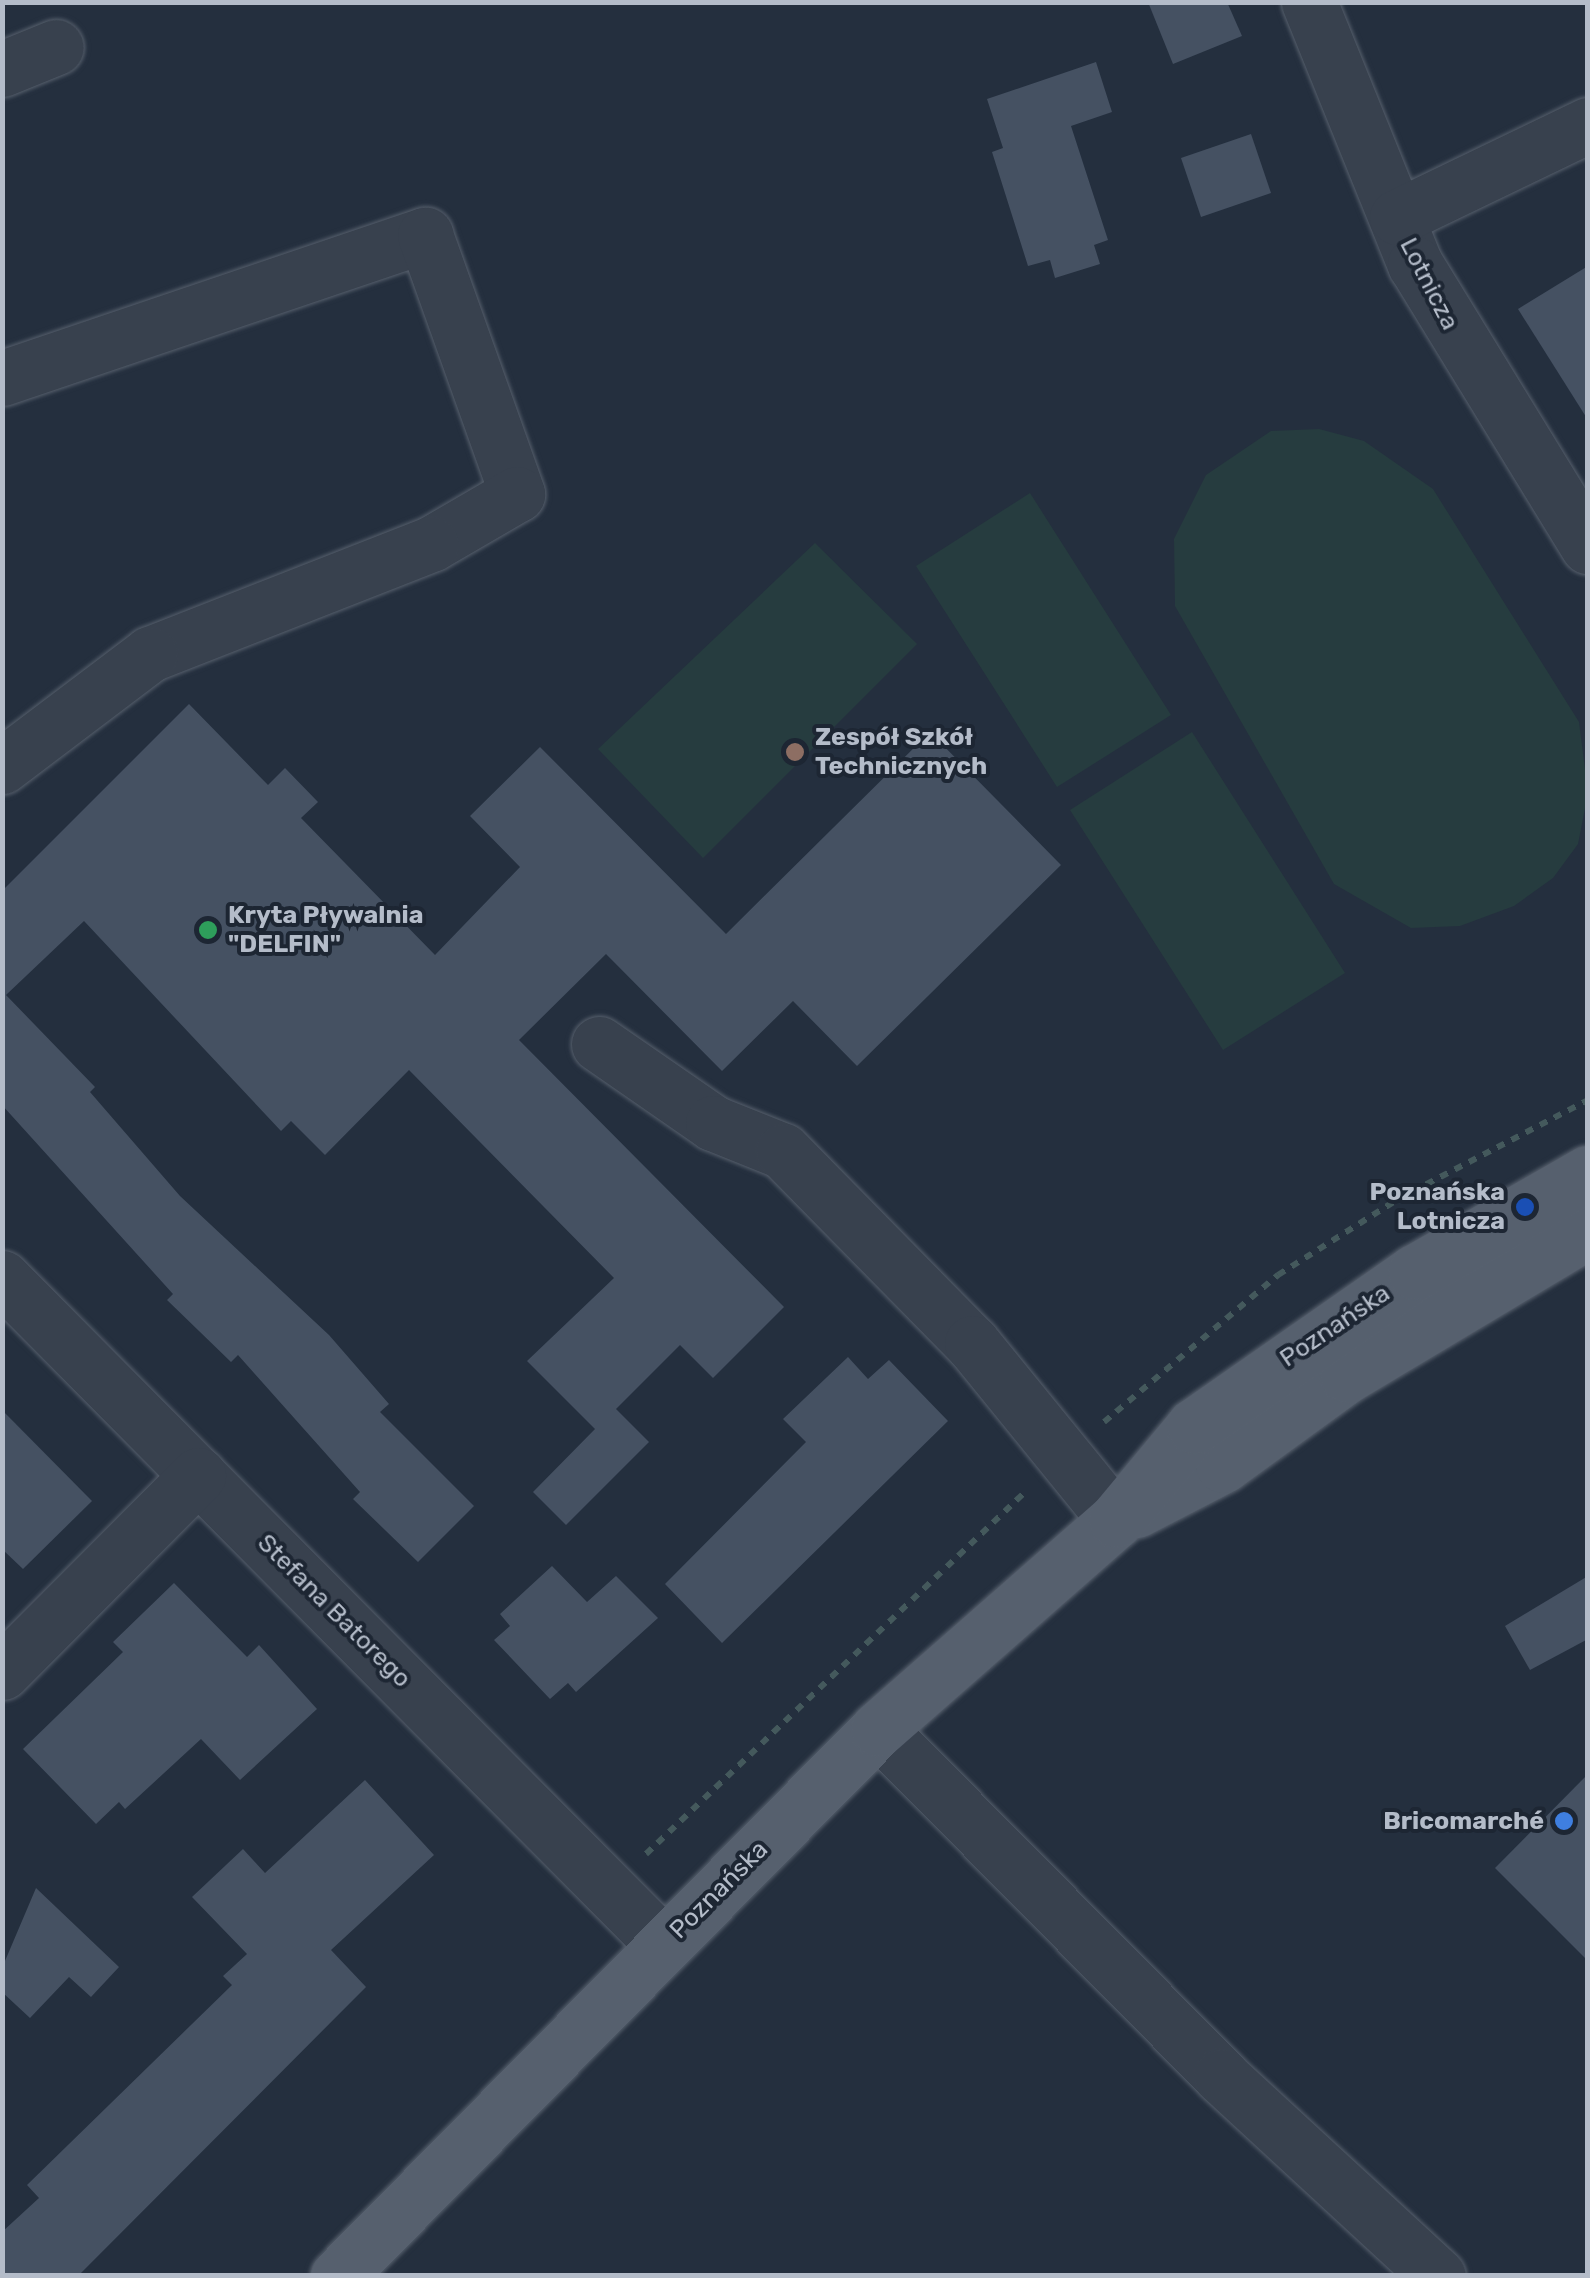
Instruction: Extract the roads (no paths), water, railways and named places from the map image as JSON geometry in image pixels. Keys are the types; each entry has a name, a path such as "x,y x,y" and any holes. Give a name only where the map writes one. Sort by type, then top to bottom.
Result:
{"main road":[{"name":"Poznańska","path":"338,2276 878,1729 1116,1520 1194,1426 1415,1272 1588,1173"},
{"name":"Poznańska","path":"1116,1520 1223,1465 1346,1375 1588,1231"}],"street":[{"name":"Lotnicza","path":"1309,3 1397,218 1444,316 1588,546"},
{"path":"2,69 56,48"},
{"path":"1397,218 1588,125"},
{"path":"2,378 425,235 517,494 432,544 150,654 2,766"},
{"path":"599,1044 712,1124 783,1151 972,1342 1116,1520"},
{"name":"Stefana Batorego","path":"2,1278 664,1945"},
{"path":"2,1672 198,1475"},
{"path":"878,1729 1221,2076 1438,2276"}],"place":[{"name":"Zespół Szkół Technicznych","path":"795,752"},
{"name":"Kryta Pływalnia \"DELFIN\"","path":"208,930"},
{"name":"Poznańska Lotnicza","path":"1525,1207"},
{"name":"Bricomarché","path":"1564,1821"}]}
